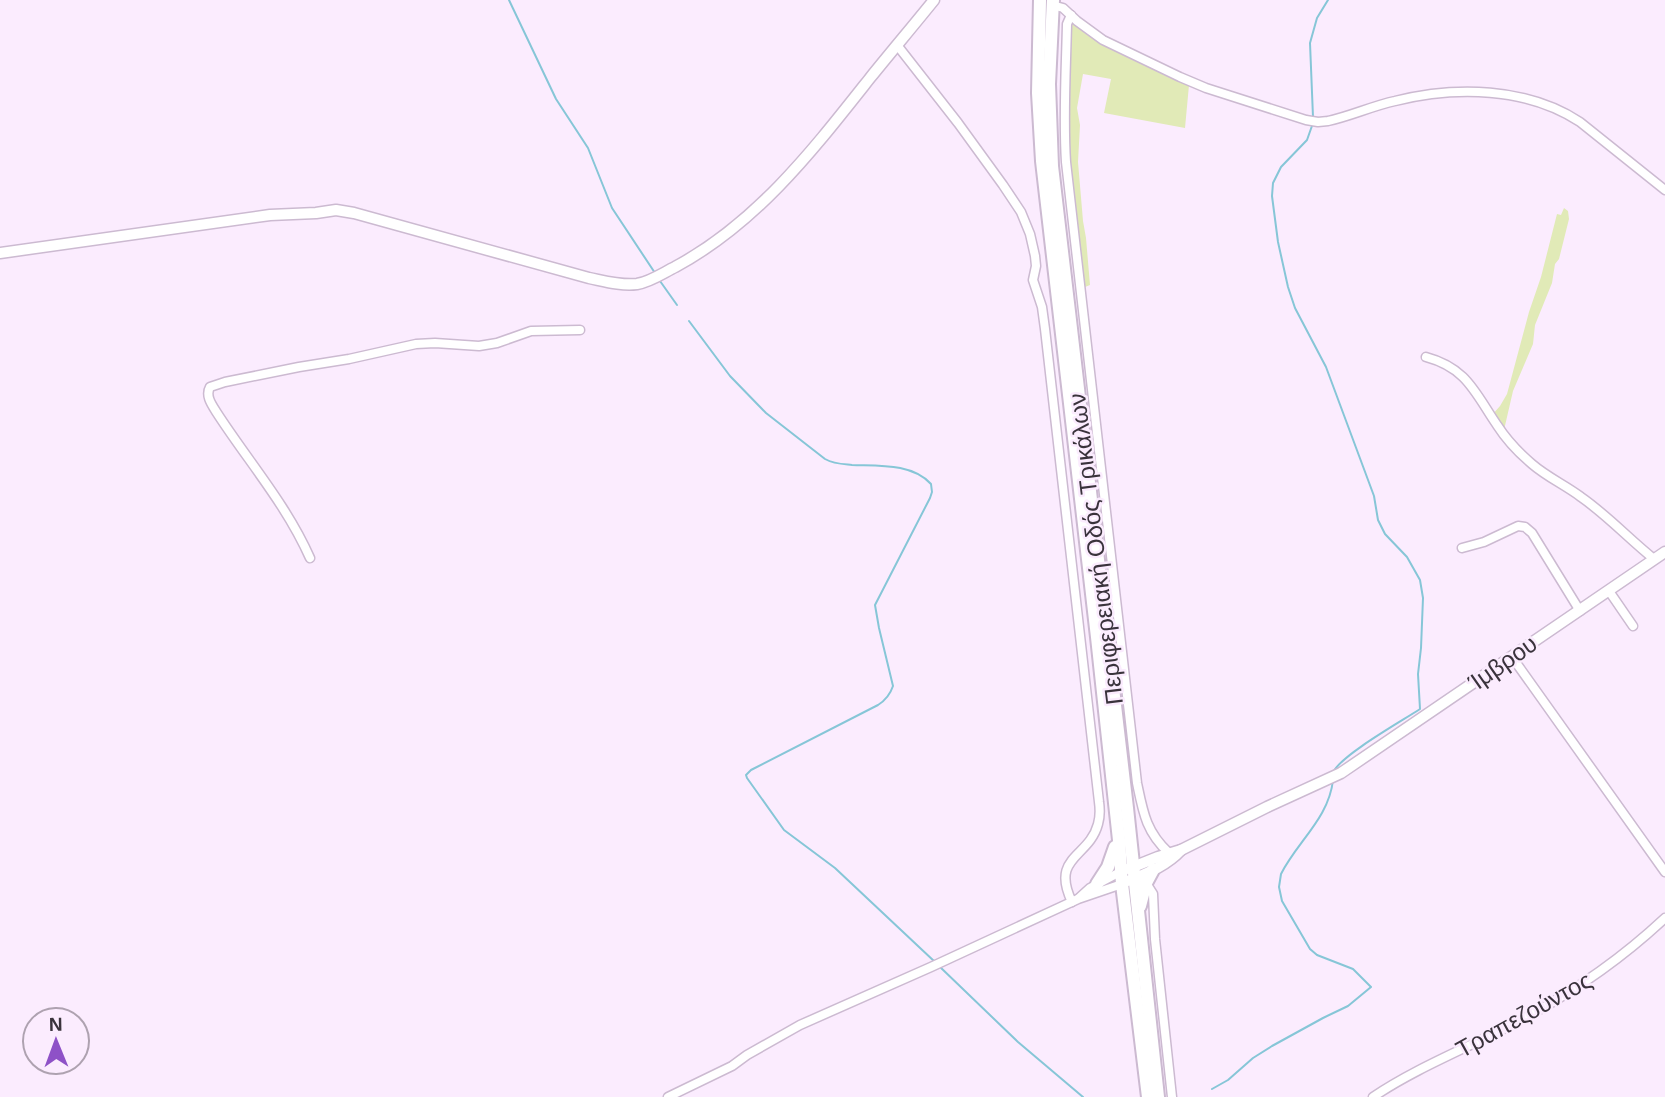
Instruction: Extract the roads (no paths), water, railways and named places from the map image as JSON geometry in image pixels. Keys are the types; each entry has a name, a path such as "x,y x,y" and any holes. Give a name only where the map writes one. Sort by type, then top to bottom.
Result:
{"main road":[{"name":"Περιφερειακή Οδός Τρικάλων","path":"1048,2 1038,93 1042,160 1097,637 1121,878 1149,1097"},
{"name":"Περιφερειακή Οδός Τρικάλων","path":"1048,2 1052,166 1138,876 1138,914 1158,1097"},
{"path":"1097,884 1107,869 1119,840"},
{"path":"1138,876 1153,870"}],"street":[{"path":"0,253 248,218 335,210 607,282 634,285 690,259 722,237 771,195 806,158 934,0"},
{"path":"1048,2 1063,8 1103,40 1186,80 1306,120 1318,122 1335,119 1385,103 1431,94 1476,93 1541,104 1573,117 1665,190"},
{"path":"1071,15 1068,24 1063,114 1066,162 1137,783 1152,835 1169,853"},
{"path":"897,45 1014,200 1024,219 1035,256 1033,279 1042,307 1045,329 1099,802 1098,825 1086,845 1071,860 1065,877 1067,890 1075,900"},
{"path":"310,558 284,508 217,413 208,397 210,387 218,383 416,344 479,346 497,343 531,331 580,330"},
{"path":"1426,357 1445,363 1462,375 1498,427 1531,463 1580,496 1654,559"},
{"path":"1462,548 1484,542 1518,526 1525,527 1532,533 1580,611"},
{"name":"Ίμβρου","path":"1181,850 1340,773 1665,552"},
{"path":"1609,592 1633,626"},
{"path":"1512,657 1665,872"},
{"path":"1075,900 1097,884 1138,876 1169,853 1181,850"},
{"path":"1153,870 1173,859 1181,850"},
{"path":"1138,876 1153,894 1153,917 1172,1097"},
{"path":"668,1097 732,1066 800,1025 948,960 1121,878"},
{"name":"Τραπεζούντος","path":"1373,1097 1410,1075 1566,996 1620,958 1665,918"}],"waterway":[{"path":"509,0 556,99 588,148 612,208 655,273"},
{"path":"1313,117 1310,43 1317,18 1328,0"},
{"path":"1313,123 1307,140 1281,167 1273,183 1278,242 1288,287 1295,308 1326,367 1374,496 1378,520 1385,534 1407,557 1420,580 1423,598 1418,674 1420,709 1360,747 1334,771"},
{"path":"660,281 677,305"},
{"path":"689,321 730,376 766,413 825,459 841,464 905,469 931,484 930,498 875,605 893,686 889,695 878,705 746,775 784,830 835,868 935,962"},
{"path":"1212,1089 1228,1080 1253,1058 1348,1006 1371,987 1353,969 1317,955 1310,949 1282,901 1279,887 1281,874 1319,818 1333,780"},
{"path":"939,966 1018,1042 1083,1097"}]}
